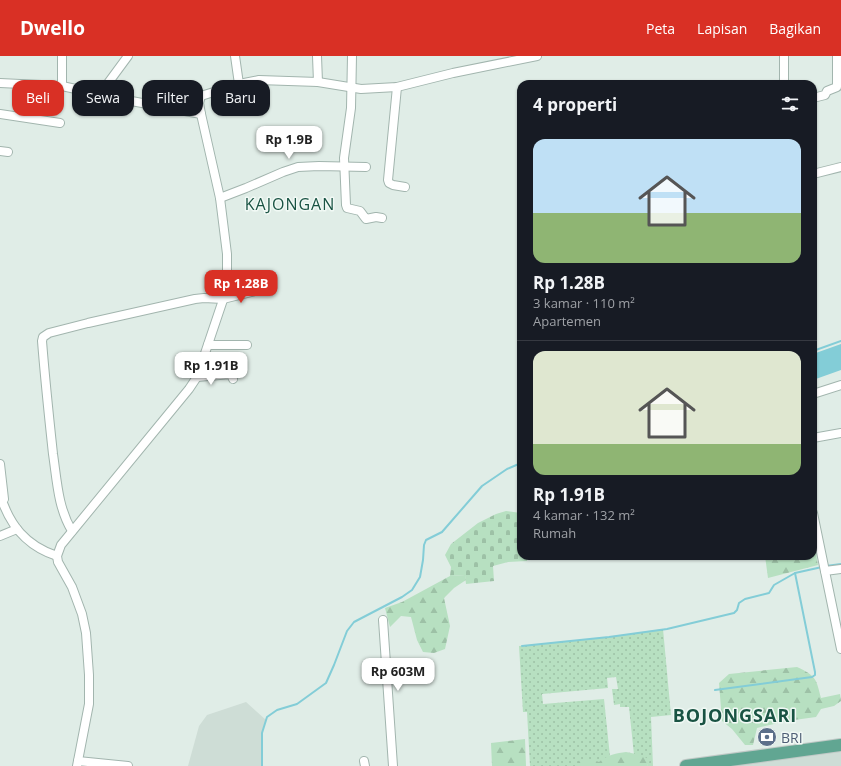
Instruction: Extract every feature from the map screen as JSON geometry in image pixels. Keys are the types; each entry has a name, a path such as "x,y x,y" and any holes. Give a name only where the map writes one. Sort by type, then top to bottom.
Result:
{"main road":[{"path":"686,766 841,746"}],"street":[{"path":"62,56 62,80"},
{"path":"110,80 128,56"},
{"path":"235,56 238,80"},
{"path":"317,56 318,82"},
{"path":"352,56 351,108 344,150 346,205 347,208 360,211 366,218 382,218"},
{"path":"270,80 318,82 361,89 398,87 453,73 537,56"},
{"path":"784,56 784,80"},
{"path":"817,97 825,95 827,91 837,88 837,56"},
{"path":"0,83 12,84"},
{"path":"398,87 388,180 389,183 393,185 405,187"},
{"path":"0,114 60,124"},
{"path":"128,766 78,763 89,704 89,675 86,633 82,614 72,587 58,562 57,556 61,545 189,389 197,377 225,294 227,254 220,198 201,116"},
{"path":"220,198 298,167 366,167"},
{"path":"817,173 841,167"},
{"path":"72,531 66,521 59,495 49,420 42,341 43,337 50,333 88,323 195,299 223,299 255,291"},
{"path":"208,345 247,345"},
{"path":"197,377 231,374 233,379"},
{"path":"817,393 841,384"},
{"path":"817,437 841,433"},
{"path":"0,464 4,506"},
{"path":"0,494 4,506 25,540 44,552 57,556"},
{"path":"0,536 17,529"},
{"path":"817,533 841,649"},
{"path":"824,568 841,569"},
{"path":"382,620 394,766"}],"shaded area":[{"path":"246,702 266,720 262,733 262,766 188,766 199,726 207,715"},
{"path":"841,749 841,766 717,766"}],"green space":[{"path":"506,511 517,512 517,560 527,561 508,562 493,566 494,581 466,584 465,575 450,576 451,567 445,555 451,544 478,523"},
{"path":"766,560 817,560 818,565 768,578"},
{"path":"465,575 466,580 454,588 444,598 450,626 445,649 434,653 423,652 417,640 411,617 401,616 390,627 385,608 402,602 450,576"},
{"path":"663,629 671,715 651,717 653,766 647,766 649,760 634,755 629,707 620,707 620,704 614,705 612,689 618,689 616,677 607,678 608,688 542,694 543,704 604,699 611,766 530,766 527,712 523,712 519,646 609,637"},
{"path":"797,667 812,675 818,686 821,698 840,694 841,701 834,706 821,709 816,717 787,721 757,728 753,745 745,745 732,729 722,721 719,683 729,674"},
{"path":"525,739 526,766 492,766 491,743"},
{"path":"626,752 641,755 650,760 647,766 575,766 580,759 591,759 599,762 609,756"}],"water":[{"path":"841,344 841,370 817,379 817,353"}],"waterway":[{"path":"817,350 841,341"},
{"path":"262,766 262,733 267,717 277,710 297,704 326,683 347,631 354,622 402,597 412,590 420,577 426,540 442,532 482,486 507,469 517,465"},
{"path":"826,566 841,564"},
{"path":"522,646 667,629 734,613 737,610 739,603 745,599 769,593 774,585 795,573 822,567"},
{"path":"715,690 812,677 815,675 795,573"}],"place":[{"name":"BRI","path":"767,737"}],"district":[{"name":"KAJONGAN","path":"290,204"},
{"name":"BOJONGSARI","path":"735,715"}]}
